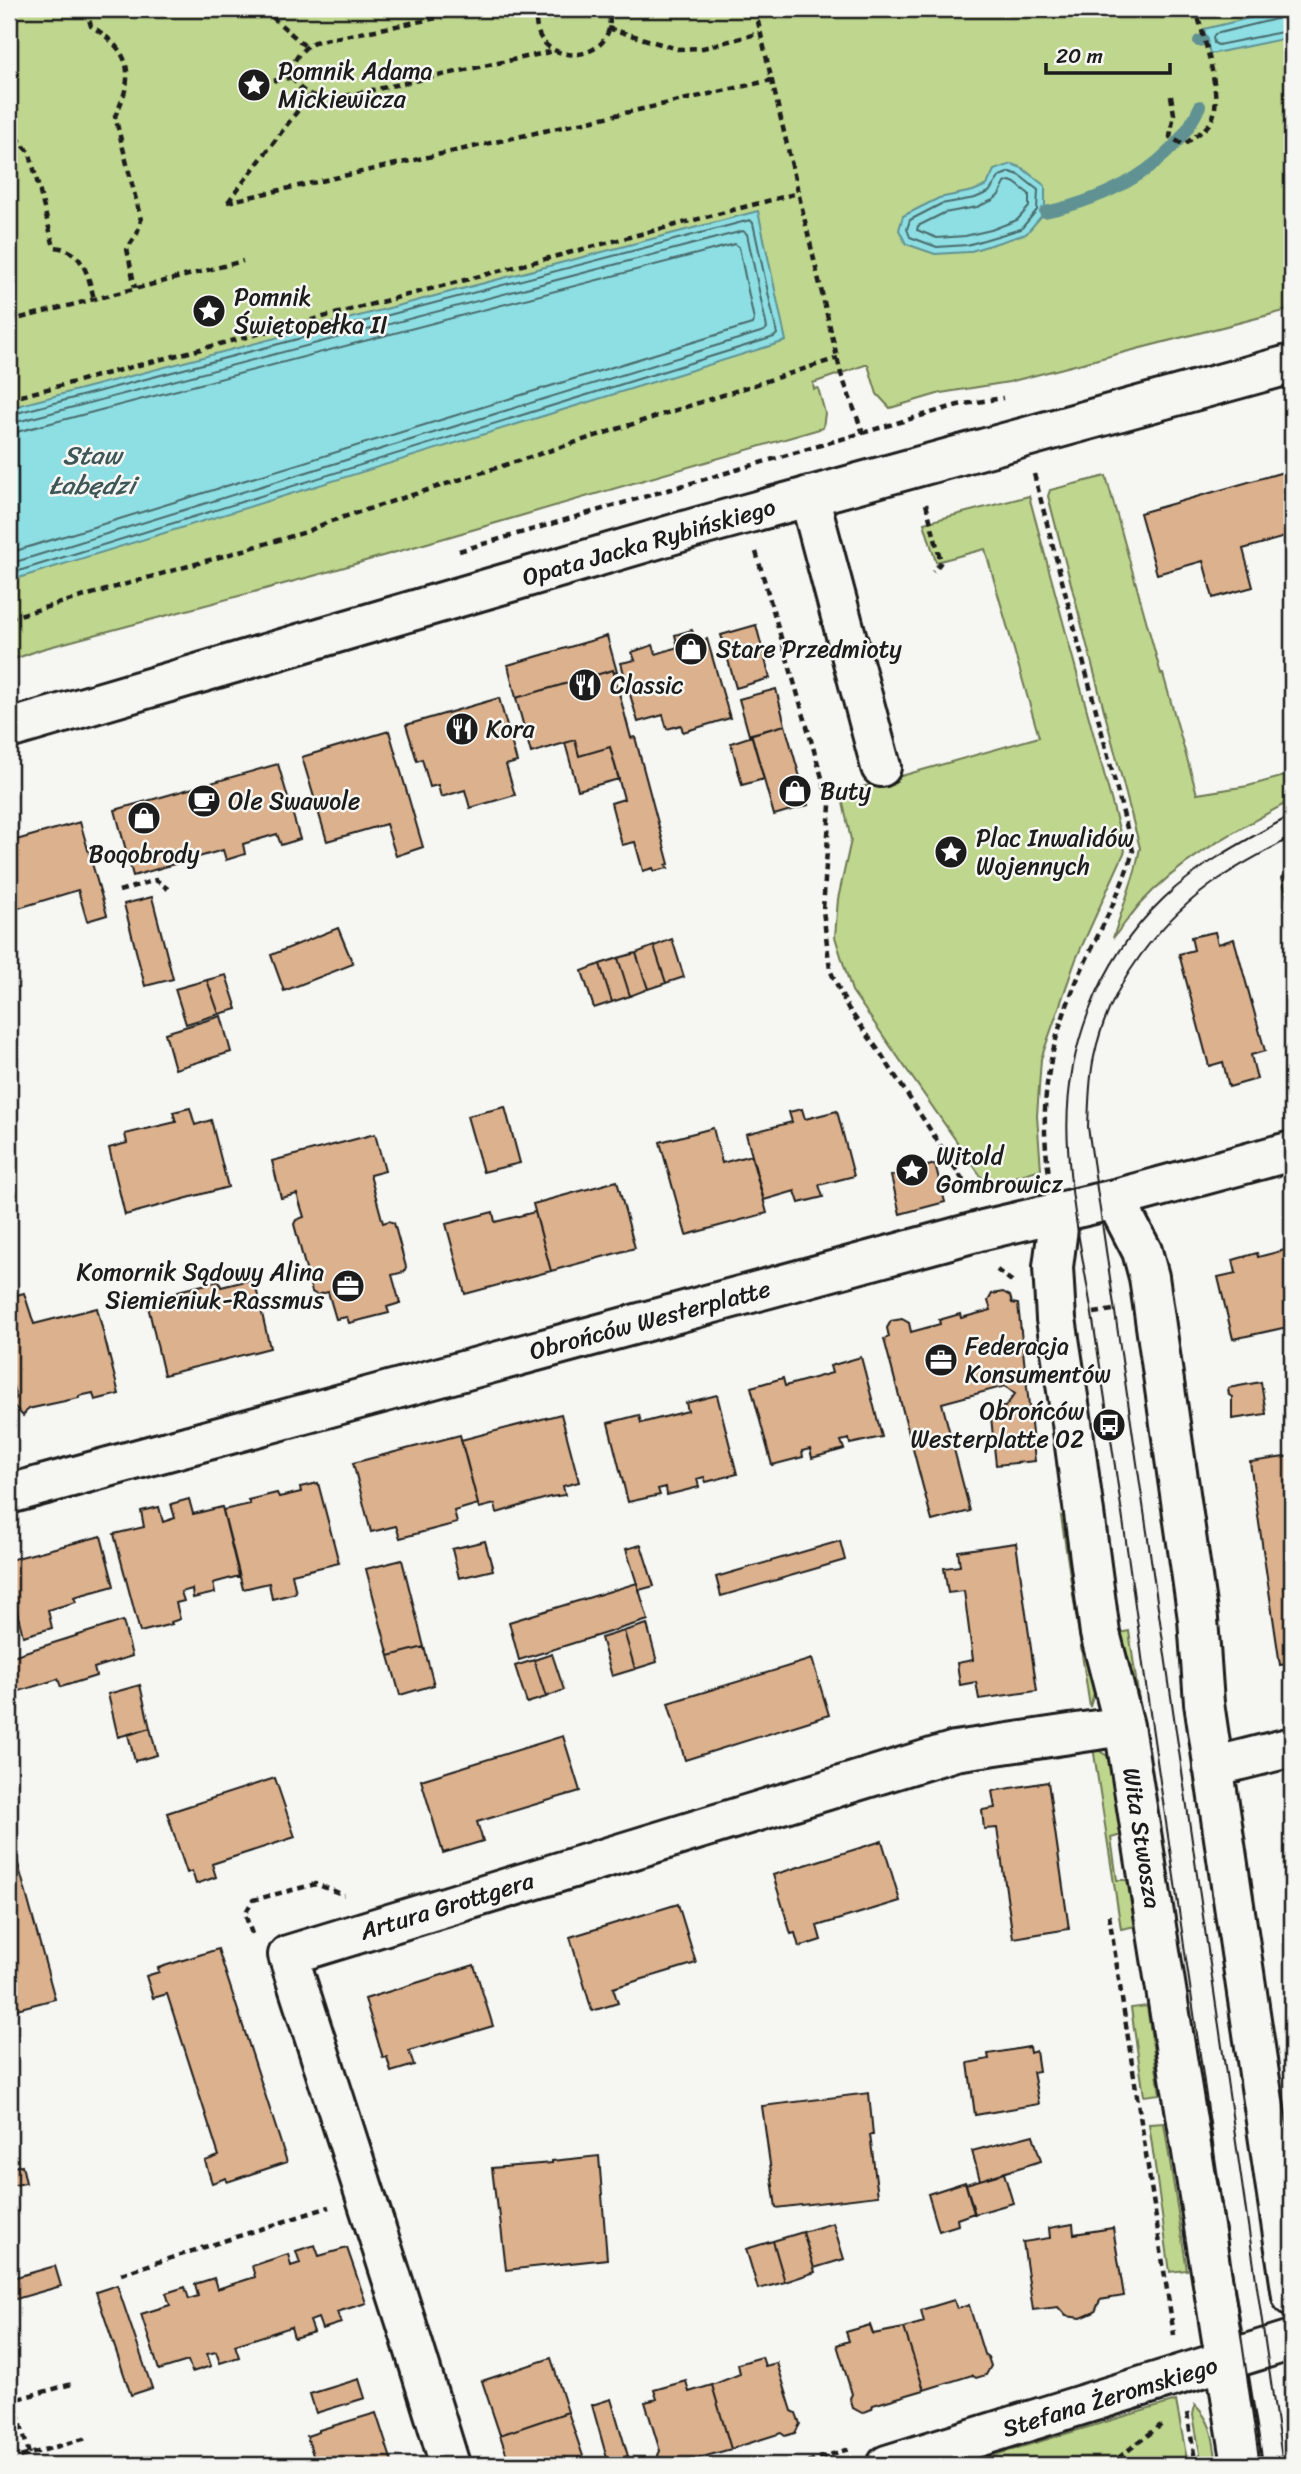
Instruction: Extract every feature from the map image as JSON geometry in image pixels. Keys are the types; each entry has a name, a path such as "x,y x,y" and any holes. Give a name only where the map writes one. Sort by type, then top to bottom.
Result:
{"street":[{"name":"Opata Jacka Rybińskiego","path":"9,729 809,496 1292,364"},
{"path":"809,496 881,768"},
{"name":"Obrońców Westerplatte","path":"9,1494 956,1237 1055,1197 1115,1199 1292,1151"},
{"name":"Wita Stwosza","path":"1055,1197 1053,1267 1056,1319 1100,1633 1124,1726 1242,2465"},
{"path":"1115,1199 1142,1251 1152,1304 1198,1619 1204,1703 1292,2296"},
{"name":"Artura Grottgera","path":"450,2465 288,1955 955,1751 1124,1726"},
{"path":"1213,1766 1292,1747"},
{"name":"Stefana Żeromskiego","path":"887,2465 1292,2340"}],"path":[{"path":"86,9 91,26 106,36 122,54 128,74 125,96 115,116 141,220 138,234 127,249 135,288"},
{"path":"263,9 305,46"},
{"path":"483,9 314,42 305,46 294,62 294,77 301,90 309,96 335,98 554,51"},
{"path":"537,9 537,30 544,42 554,51 566,55 580,55 603,41 608,28 608,9"},
{"path":"755,9 838,358 863,433"},
{"path":"866,9 889,12 914,9"},
{"path":"1171,96 1174,114 1170,137 1184,145 1210,123 1216,107 1206,41 1196,9"},
{"path":"608,28 677,48 703,48 760,33"},
{"path":"262,83 294,77"},
{"path":"309,96 227,202 772,80"},
{"path":"9,127 30,154 54,247 64,247 73,252 86,267 94,299"},
{"path":"9,400 798,193"},
{"path":"9,321 243,261"},
{"path":"9,618 306,533 328,522 838,358"},
{"path":"1034,474 1133,851 1127,873 1077,980 1059,1027 1050,1063 1045,1093 1043,1137 1055,1197"},
{"path":"925,502 941,562 933,572"},
{"path":"755,548 830,805 823,910 830,970 848,1008 977,1202"},
{"path":"119,891 156,880 168,889"},
{"path":"1056,1319 1152,1304"},
{"path":"254,1940 246,1913 253,1900 316,1884 354,1899"},
{"path":"1109,1912 1174,2338"},
{"path":"121,2274 340,2203"},
{"path":"29,2454 14,2400 72,2384"},
{"path":"1187,2414 1196,2465"},
{"path":"1109,2465 1170,2419"},
{"path":"9,2460 86,2438"}],"green space":[{"path":"9,9 1292,9 1292,309 1009,382 941,393 890,408 877,394 868,365 865,365 813,383 814,389 818,388 825,413 823,428 317,575 42,649 9,661"},
{"path":"1106,476 1197,794 1248,786 1292,774 1292,800 1212,846 1174,872 1140,904 1113,938 1140,848 1048,496 1050,490"},
{"path":"1029,496 1125,851 1076,959 1041,1059 1037,1116 1041,1169 987,1185 852,991 835,937 838,899 851,840 841,793 1039,737 985,549 936,562 924,523"},
{"path":"1061,1516 1072,1524 1097,1683 1090,1707"},
{"path":"1129,1631 1141,1714 1115,1634"},
{"path":"1093,1747 1109,1757 1112,1765 1122,1835 1111,1838 1117,1880 1128,1880 1136,1926 1121,1929"},
{"path":"1147,2006 1160,2094 1144,2096 1131,2008"},
{"path":"1164,2123 1187,2270 1170,2272 1149,2124"},
{"path":"1176,2401 1188,2465 961,2465"},
{"path":"1195,2405 1209,2426 1217,2465 1202,2465 1193,2415"}],"water":[{"path":"1292,9 1292,37 1210,54 1204,29"},
{"path":"1012,164 1022,168 1045,186 1045,212 1026,234 968,252 935,254 906,244 899,230 903,216 939,198 973,191 987,185 994,170"},
{"name":"Staw Łabędzi","path":"758,211 786,341 9,581 9,408"}],"building":[{"path":"1287,471 1292,490 1292,535 1243,549 1253,587 1213,598 1203,561 1157,574 1140,513"},
{"path":"756,625 770,678 736,688 721,635"},
{"path":"692,630 696,642 707,639 730,718 683,732 681,725 667,729 663,715 638,722 621,663 635,660 632,652 653,645 656,654 678,647 675,635"},
{"path":"607,636 617,672 614,673 613,670 516,698 508,665"},
{"path":"613,670 631,738 635,737 668,868 643,871 635,842 622,845 611,803 624,799 610,747 579,756 575,740 531,753 516,698"},
{"path":"776,689 785,725 749,735 739,699"},
{"path":"499,698 517,762 506,765 515,795 470,808 465,790 441,797 438,785 430,787 422,759 417,761 406,725"},
{"path":"785,725 808,805 774,815 751,734"},
{"path":"389,731 423,847 396,856 386,824 327,841 302,757"},
{"path":"752,736 764,779 742,785 731,743"},
{"path":"575,740 579,756 610,747 619,779 578,790 565,743"},
{"path":"278,764 300,839 281,845 277,834 243,844 245,854 226,860 223,850 133,876 115,810"},
{"path":"80,822 107,915 87,921 78,890 9,911 9,842"},
{"path":"1292,875 1292,901 1288,902 1282,877"},
{"path":"152,897 173,979 145,986 124,904"},
{"path":"338,928 353,964 284,991 271,955"},
{"path":"1215,932 1218,944 1234,939 1265,1051 1251,1055 1257,1079 1229,1087 1223,1062 1209,1066 1179,954 1194,950 1191,937"},
{"path":"672,939 684,977 666,983 654,946"},
{"path":"654,946 666,983 648,989 636,953"},
{"path":"636,953 648,989 630,996 618,958"},
{"path":"618,958 630,996 612,1002 600,964"},
{"path":"600,964 612,1002 594,1008 582,971"},
{"path":"226,975 237,1009 219,1014 207,980"},
{"path":"207,980 219,1014 186,1024 175,989"},
{"path":"221,1016 231,1052 175,1069 165,1033"},
{"path":"505,1107 520,1163 483,1172 467,1116"},
{"path":"190,1108 195,1125 211,1120 228,1187 125,1215 109,1148 127,1143 125,1134 176,1122 173,1112"},
{"path":"802,1109 805,1119 837,1111 854,1176 819,1185 823,1197 799,1203 795,1191 764,1200 746,1134 792,1122 789,1112"},
{"path":"713,1128 722,1163 751,1155 767,1213 686,1235 660,1142"},
{"path":"375,1134 385,1171 370,1175 383,1223 394,1223 406,1267 404,1272 392,1275 400,1303 387,1307 389,1313 349,1323 347,1317 336,1319 328,1292 317,1295 312,1292 294,1224 296,1220 304,1217 297,1194 281,1198 272,1161"},
{"path":"935,1164 945,1202 900,1214 891,1176"},
{"path":"617,1181 635,1248 551,1271 533,1204"},
{"path":"493,1212 495,1222 535,1212 551,1271 465,1294 446,1224"},
{"path":"1292,1248 1292,1326 1233,1339 1218,1277 1236,1273 1233,1260"},
{"path":"254,1279 270,1348 164,1375 148,1306 180,1298 178,1291 219,1281 221,1287"},
{"path":"1003,1292 1010,1296 1012,1303 1018,1304 1035,1461 996,1465 991,1417 999,1407 1005,1407 1015,1394 1005,1386 942,1403 970,1511 932,1521 884,1339 889,1337 887,1328 891,1321 902,1319 909,1323 911,1332 940,1324 939,1320 960,1314 961,1318 991,1310 988,1301 992,1294"},
{"path":"24,1293 34,1324 97,1308 119,1394 95,1400 93,1393 79,1396 28,1409 23,1416 11,1403 16,1398 9,1370 9,1311 12,1310 9,1297"},
{"path":"861,1357 882,1437 850,1444 849,1439 841,1441 844,1449 812,1458 810,1449 802,1451 803,1457 772,1465 751,1387 783,1378 785,1386 832,1373 830,1366"},
{"path":"1261,1382 1266,1414 1232,1419 1232,1397 1228,1388"},
{"path":"717,1395 737,1474 706,1482 704,1477 697,1479 699,1487 667,1495 666,1487 658,1489 660,1495 628,1502 608,1423 639,1415 641,1423 688,1411 686,1403"},
{"path":"561,1414 579,1482 563,1486 565,1495 497,1513 495,1504 479,1508 461,1440"},
{"path":"460,1435 478,1504 454,1511 457,1523 400,1538 396,1526 371,1532 353,1463"},
{"path":"1292,1456 1292,1663 1280,1665 1250,1462"},
{"path":"318,1483 339,1563 292,1574 296,1593 272,1599 269,1583 243,1589 223,1510 250,1504 248,1500 277,1493 279,1497 301,1492 300,1487"},
{"path":"189,1499 193,1514 222,1507 239,1576 213,1583 215,1593 193,1598 192,1589 181,1592 184,1601 176,1603 180,1619 171,1622 172,1624 140,1632 114,1534 144,1527 141,1511 159,1507 163,1522 175,1518 171,1504"},
{"path":"101,1536 114,1586 74,1597 76,1602 48,1610 52,1628 23,1636 9,1580 9,1560"},
{"path":"485,1541 493,1570 459,1578 452,1549"},
{"path":"840,1541 845,1560 721,1596 716,1577"},
{"path":"1016,1543 1037,1691 979,1699 976,1682 960,1685 957,1663 973,1660 964,1591 948,1593 944,1568 960,1566 958,1551"},
{"path":"641,1545 654,1586 639,1590 626,1549"},
{"path":"402,1560 424,1647 389,1656 366,1569"},
{"path":"637,1583 648,1620 519,1660 509,1622"},
{"path":"123,1621 132,1656 94,1668 96,1676 61,1687 58,1679 10,1694 9,1657"},
{"path":"647,1624 657,1662 635,1669 624,1631"},
{"path":"624,1631 635,1669 612,1676 601,1638"},
{"path":"424,1647 434,1685 400,1695 389,1656"},
{"path":"552,1654 564,1690 546,1697 534,1660"},
{"path":"812,1659 829,1715 685,1760 668,1703"},
{"path":"534,1660 546,1697 527,1703 515,1666"},
{"path":"140,1685 150,1728 118,1737 108,1694"},
{"path":"150,1728 157,1755 135,1761 128,1735"},
{"path":"563,1736 580,1791 477,1822 483,1841 443,1853 421,1780"},
{"path":"275,1778 295,1837 212,1864 216,1877 196,1884 192,1871 187,1873 167,1813"},
{"path":"1048,1782 1069,1929 1013,1938 997,1828 984,1829 982,1810 995,1808 992,1791"},
{"path":"9,1831 55,1999 9,2011"},
{"path":"882,1841 900,1901 817,1926 821,1940 799,1947 795,1933 791,1934 773,1875"},
{"path":"678,1904 696,1963 613,1988 618,2003 592,2011 570,1937"},
{"path":"218,1949 287,2162 227,2182 226,2178 212,2183 205,2161 219,2156 167,1994 153,1998 146,1976 159,1972 158,1968"},
{"path":"474,1965 493,2026 409,2051 414,2065 391,2072 387,2057 383,2058 365,1999"},
{"path":"1029,2047 1030,2053 1036,2051 1039,2071 1033,2072 1039,2104 975,2115 968,2063 989,2059 988,2054"},
{"path":"869,2093 873,2135 870,2135 878,2196 776,2208 762,2106"},
{"path":"1033,2135 1041,2161 980,2180 972,2151"},
{"path":"599,2156 607,2259 506,2270 492,2168"},
{"path":"22,2165 26,2183 9,2186 9,2168"},
{"path":"1004,2173 1013,2203 975,2214 966,2184"},
{"path":"965,2182 974,2213 957,2219 958,2225 939,2231 928,2194"},
{"path":"833,2223 844,2259 814,2268 803,2232"},
{"path":"1073,2224 1074,2234 1113,2228 1124,2296 1100,2300 1095,2312 1081,2318 1066,2316 1058,2307 1033,2310 1023,2242 1050,2238 1049,2228"},
{"path":"803,2232 815,2272 785,2282 773,2241"},
{"path":"773,2241 785,2282 758,2289 746,2249"},
{"path":"315,2245 319,2256 347,2248 366,2303 337,2312 341,2323 322,2329 318,2318 310,2321 314,2332 294,2338 291,2327 235,2345 239,2357 220,2363 216,2352 207,2354 211,2366 192,2372 188,2361 159,2370 141,2314 170,2305 166,2293 185,2287 189,2299 198,2296 195,2284 214,2278 217,2289 255,2277 252,2266 288,2254 291,2266 300,2263 296,2251"},
{"path":"55,2266 61,2286 9,2301 9,2279"},
{"path":"117,2285 152,2388 131,2395 96,2292"},
{"path":"954,2300 957,2309 969,2305 984,2354 991,2366 986,2375 976,2378 972,2375 924,2390 904,2328 924,2322 921,2310"},
{"path":"870,2325 873,2334 904,2328 924,2390 873,2405 872,2409 862,2413 853,2408 850,2398 852,2394 837,2345 849,2341 846,2332"},
{"path":"762,2357 765,2366 777,2363 792,2411 796,2413 800,2424 795,2433 785,2436 781,2433 731,2449 712,2385 740,2374 738,2364"},
{"path":"551,2358 568,2412 500,2435 482,2381"},
{"path":"359,2379 365,2398 316,2413 310,2394"},
{"path":"686,2381 689,2392 712,2385 731,2449 680,2465 661,2465 658,2455 660,2451 645,2402 657,2399 654,2390"},
{"path":"611,2399 628,2456 608,2462 592,2405"},
{"path":"568,2412 586,2465 510,2465 500,2435"},
{"path":"376,2413 393,2465 316,2465 307,2436"}],"waterway":[{"path":"1199,41 1203,40"},
{"path":"1045,212 1092,199 1136,177 1173,146 1188,128 1200,106"}],"tram line":[{"path":"1260,2465 1119,1490 1075,1210 1068,1147 1068,1113 1071,1078 1089,1012 1120,951 1140,923 1178,885 1193,874 1225,852 1292,815"},
{"path":"1283,2465 1088,1127 1091,1074 1101,1030 1125,979 1141,955 1178,912 1200,894 1230,872 1292,837"}],"place":[{"name":"Pomnik Adama Mickiewicza","path":"254,85"},
{"name":"Pomnik Świętopełka II","path":"209,311"},
{"name":"Stare Przedmioty","path":"691,649"},
{"name":"Classic","path":"585,685"},
{"name":"Kora","path":"462,729"},
{"name":"Buty","path":"795,791"},
{"name":"Ole Swawole","path":"204,801"},
{"name":"Boqobrody","path":"144,818"},
{"name":"Plac Inwalidów Wojennych","path":"951,852"},
{"name":"Witold Gombrowicz","path":"912,1170"},
{"name":"Komornik Sądowy Alina Siemieniuk-Rassmus","path":"348,1286"},
{"name":"Federacja Konsumentów","path":"941,1360"},
{"name":"Obrońców Westerplatte 02","path":"1109,1425"}]}
